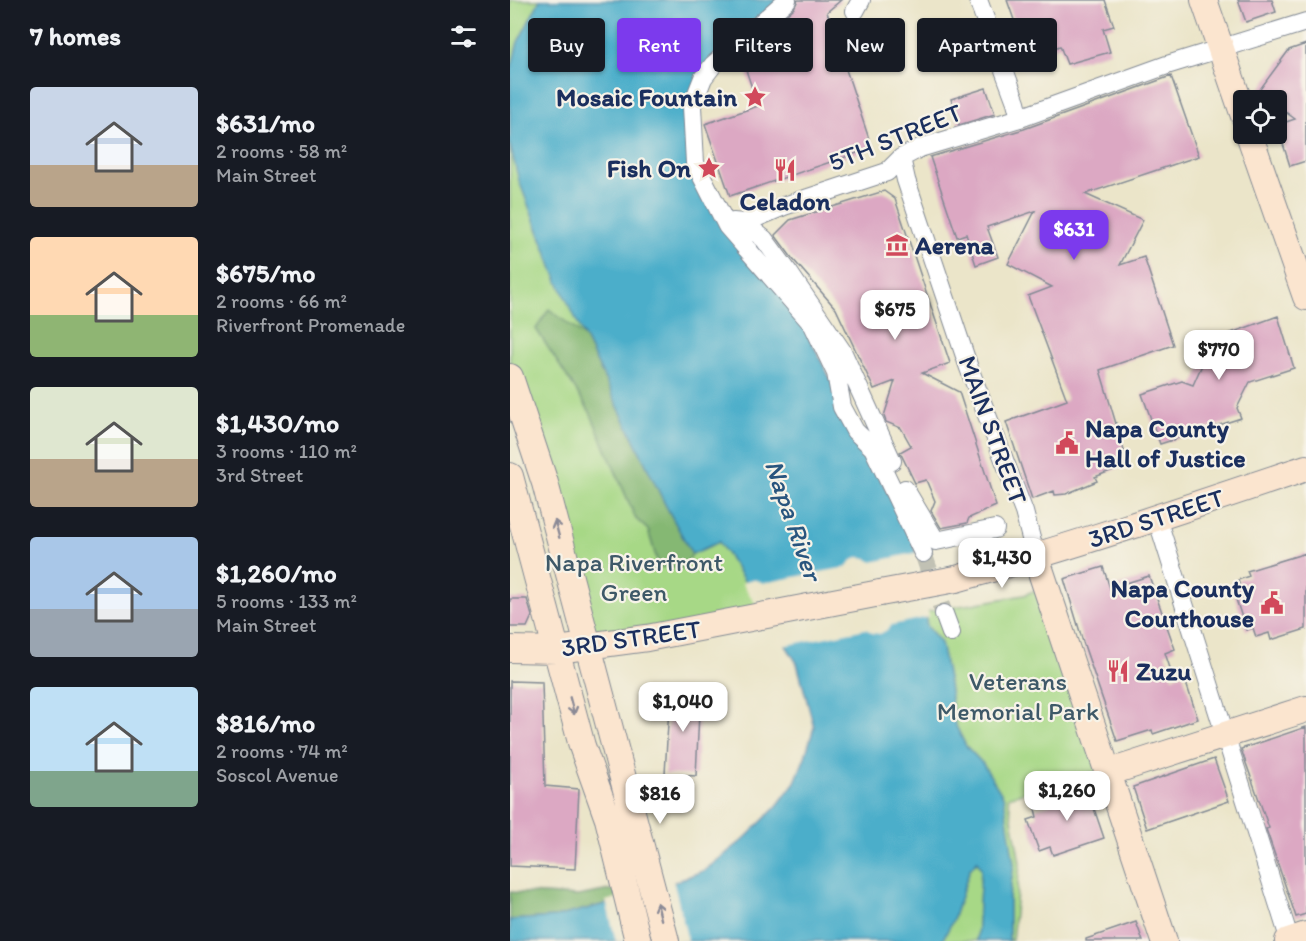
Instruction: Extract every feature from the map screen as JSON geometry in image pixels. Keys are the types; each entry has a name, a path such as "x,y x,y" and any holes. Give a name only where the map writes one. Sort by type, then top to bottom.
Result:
{"street":[{"path":"787,0 713,65 703,78 692,106 695,163 735,224 813,325 836,373 842,407 855,431 873,448 923,552"},
{"path":"978,0 1020,118"},
{"path":"1204,0 1235,90"},
{"name":"5TH STREET","path":"735,224 887,172 901,158 920,148 1020,118 1167,65 1306,22"},
{"path":"1254,144 1299,256 1306,297"},
{"name":"MAIN STREET","path":"901,158 913,202 969,368 1024,512 1036,557 1164,941"},
{"path":"735,224 764,239 842,351 909,498 936,541 995,528"},
{"path":"510,377 545,483 666,941"},
{"name":"3RD STREET","path":"510,649 556,650 667,635 957,579 1036,557 1306,468"},
{"path":"510,476 582,746 608,819 638,941"},
{"path":"1157,518 1289,941 1306,935"},
{"path":"944,614 951,633"},
{"path":"1107,773 1306,709"}],"green space":[{"path":"510,0 540,0 531,18 528,18 528,23 518,42 510,74"},
{"name":"Napa Riverfront Green","path":"510,145 538,231 561,287 692,554 719,542 768,615 588,647 510,377"},
{"path":"549,309 584,336 665,504 692,554 684,568 659,567 648,530 636,519 590,412 536,329"},
{"name":"Veterans Memorial Park","path":"1045,586 1105,769 1008,797 1020,863 1012,941 1009,941 1009,896 1014,864 983,764 966,746 954,722 941,643 927,626 925,612 1024,595"},
{"path":"977,861 981,868 977,941 942,941 953,920 970,869"},
{"path":"625,887 628,898 556,917 510,920 510,892 578,896"}],"water":[{"name":"Napa River","path":"540,0 780,0 759,18 713,18 713,58 710,61 690,157 804,327 914,544 927,626 941,643 954,722 966,746 983,764 1004,798 1014,864 1009,896 1009,941 977,941 981,868 977,861 970,869 953,920 942,941 510,941 510,920 556,917 647,893 705,870 743,840 777,806 795,782 814,727 797,663 719,542 692,554 665,504 558,282 519,181 510,145 510,74 518,42 528,23 528,72 605,72 605,18 531,18"}],"pier":[{"path":"919,552 929,617 892,625 880,634 866,629 783,646 742,583 756,580 763,583 847,567 857,557 867,558 872,562"},
{"path":"673,880 688,941 616,941 606,901"}],"building":[{"path":"798,0 841,0 827,12 829,18 825,18 825,72 847,72 872,148 730,196 705,124 758,106 747,72 813,72 813,18 783,18 794,8"},
{"path":"1007,0 1105,0 1114,26 1103,29 1110,52 1067,64 1060,46 1057,47 1057,18 1013,18"},
{"path":"1238,0 1272,0 1276,12 1246,22"},
{"path":"1306,44 1306,161 1290,166 1283,144 1287,144 1287,122 1295,119 1287,113 1287,90 1259,90 1289,50"},
{"path":"1171,76 1199,156 1085,194 1143,220 1120,265 1144,257 1173,345 1100,370 1128,464 1095,477 1097,481 1066,494 1055,495 1054,491 1032,499 1006,422 1067,400 1028,296 1052,287 1008,264 1035,211 987,227 998,257 976,265 966,234 957,237 930,157 1024,129"},
{"path":"986,88 995,114 959,125 951,99"},
{"path":"884,191 895,199 950,363 922,373 959,392 996,506 969,518 967,523 941,528 931,511 935,501 926,480 915,483 900,452 911,446 901,428 886,422 884,416 895,381 874,389 836,309 775,235 790,220"},
{"path":"1278,316 1294,368 1250,382 1237,408 1241,418 1160,444 1142,394 1182,381 1193,385 1205,358 1197,354 1195,346"},
{"name":"Napa County Courthouse","path":"1306,553 1306,629 1271,640 1269,633 1256,637 1253,628 1246,630 1233,590 1240,588 1238,580 1249,576 1247,571"},
{"path":"1103,567 1110,588 1149,576 1175,649 1165,653 1173,677 1183,674 1198,719 1153,734 1152,730 1117,741 1064,579"},
{"path":"510,599 527,599 532,616 527,627 510,627"},
{"path":"510,681 542,682 545,786 579,789 575,869 510,866"},
{"path":"670,690 700,692 696,776 665,774"},
{"path":"1306,727 1306,914 1296,917 1266,829 1269,828 1241,749"},
{"path":"1214,759 1229,801 1147,829 1133,787"},
{"path":"1085,782 1104,838 1053,855 1050,847 1039,851 1028,820 1037,817 1035,809 1063,800 1060,791"},
{"path":"1136,922 1143,941 1086,941 1086,939"}],"tunnel":[{"path":"923,553 944,614"}],"place":[{"name":"Mosaic Fountain","path":"755,97"},
{"name":"Fish On","path":"709,168"},
{"name":"Celadon","path":"785,170"},
{"name":"Aerena","path":"897,245"},
{"name":"Napa County Hall of Justice","path":"1067,443"},
{"name":"Napa County Courthouse","path":"1272,603"},
{"name":"Zuzu","path":"1118,671"}]}
